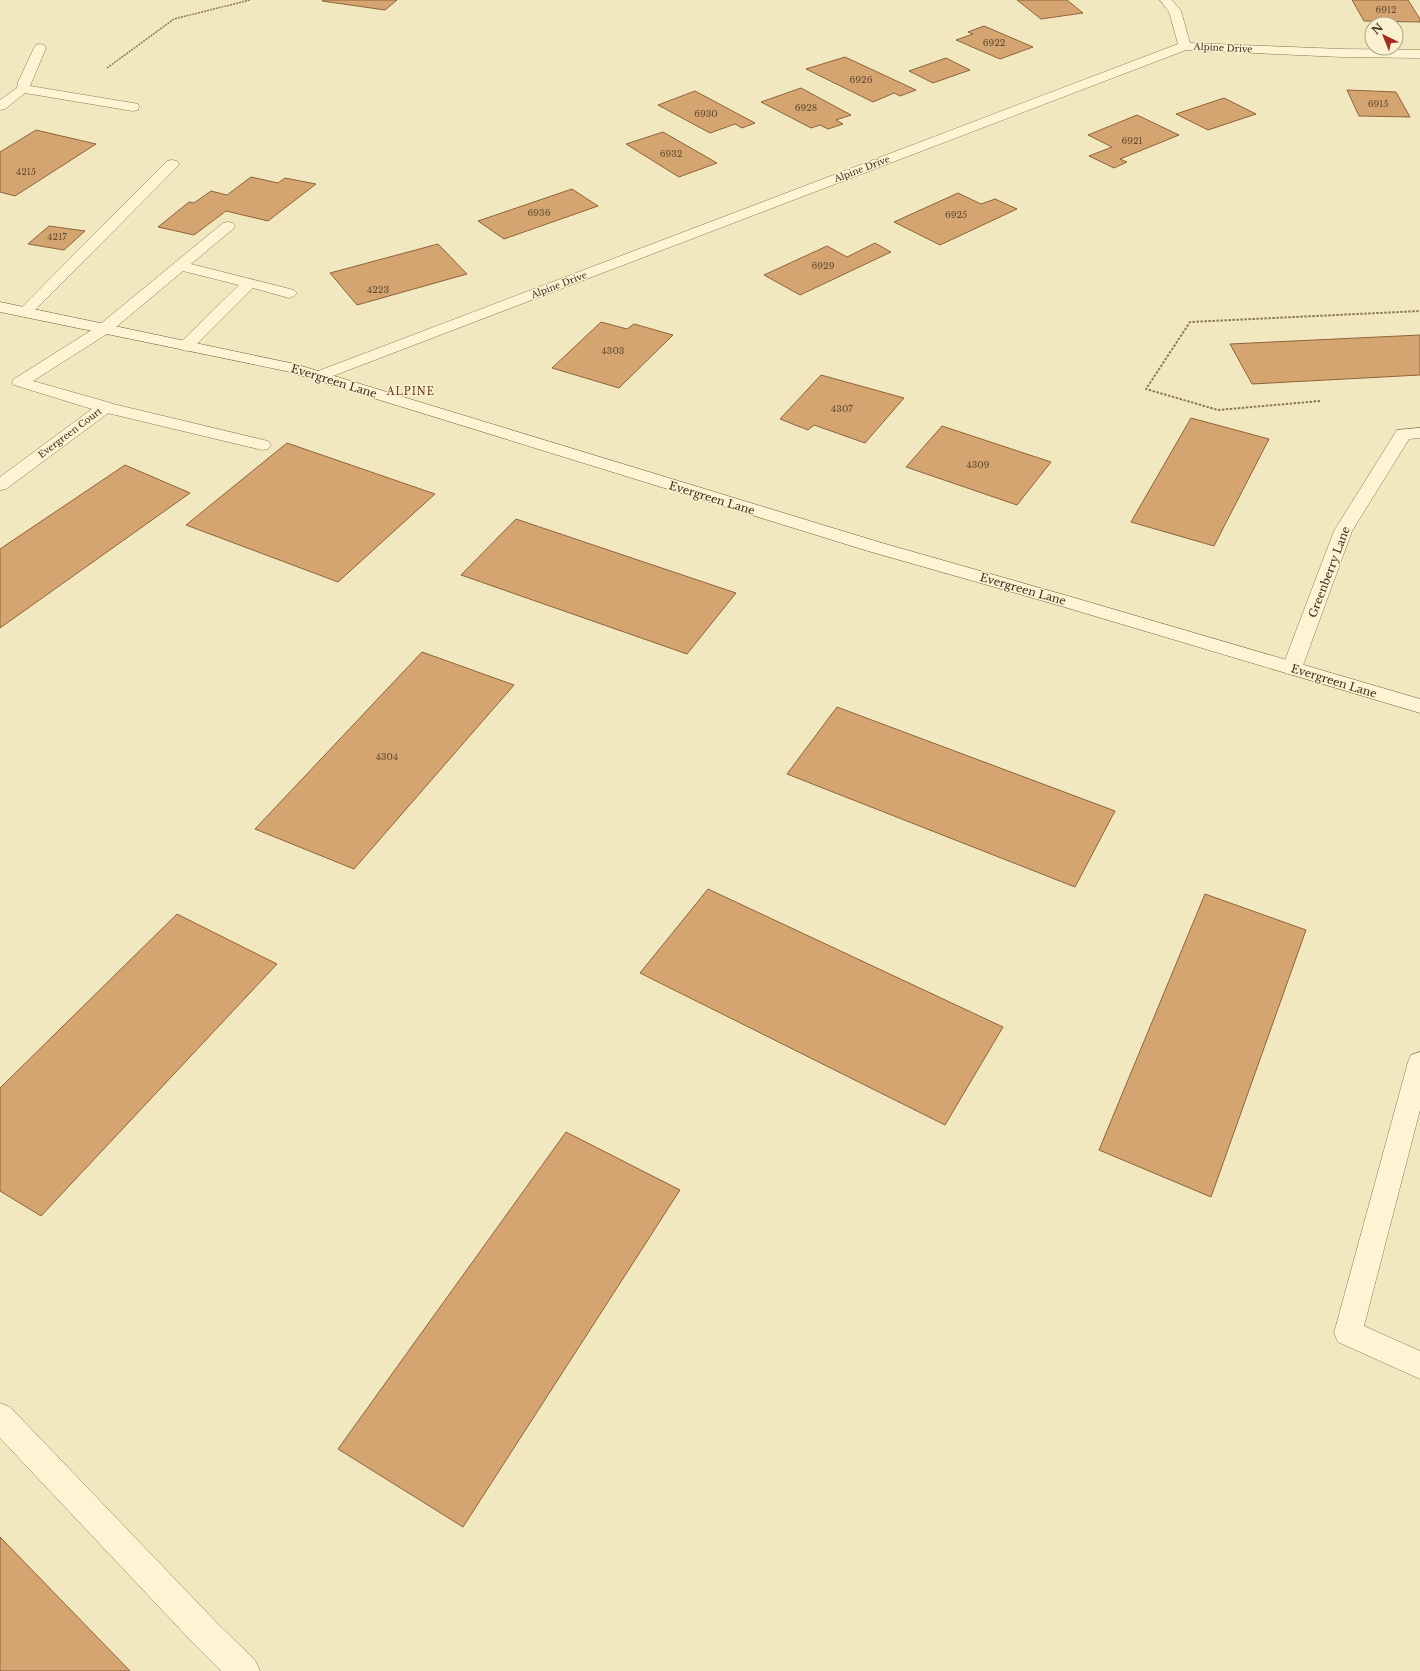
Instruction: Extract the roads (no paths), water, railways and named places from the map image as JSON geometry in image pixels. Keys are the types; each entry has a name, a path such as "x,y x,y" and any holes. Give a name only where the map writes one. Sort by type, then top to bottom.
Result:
{"street":[{"path":"1166,0 1175,11 1185,46"},
{"name":"Alpine Drive","path":"319,376 1185,46 1342,53 1420,54"},
{"path":"0,106 23,89 24,82 40,48"},
{"path":"23,89 133,107"},
{"path":"25,312 172,164"},
{"path":"104,329 228,226"},
{"path":"180,266 250,282 289,293"},
{"path":"186,346 250,282"},
{"name":"Evergreen Lane","path":"0,307 290,367 868,545 1420,706"},
{"name":"Evergreen Court","path":"104,329 20,382 104,407"},
{"path":"104,407 262,445"},
{"name":"Evergreen Court","path":"0,484 104,407"},
{"name":"Greenberry Lane","path":"1292,668 1343,531 1403,434 1420,433"},
{"path":"1420,1062 1348,1333 1420,1365"},
{"path":"0,1417 201,1628 244,1671"}],"district":[{"name":"ALPINE","path":"411,391"}]}
